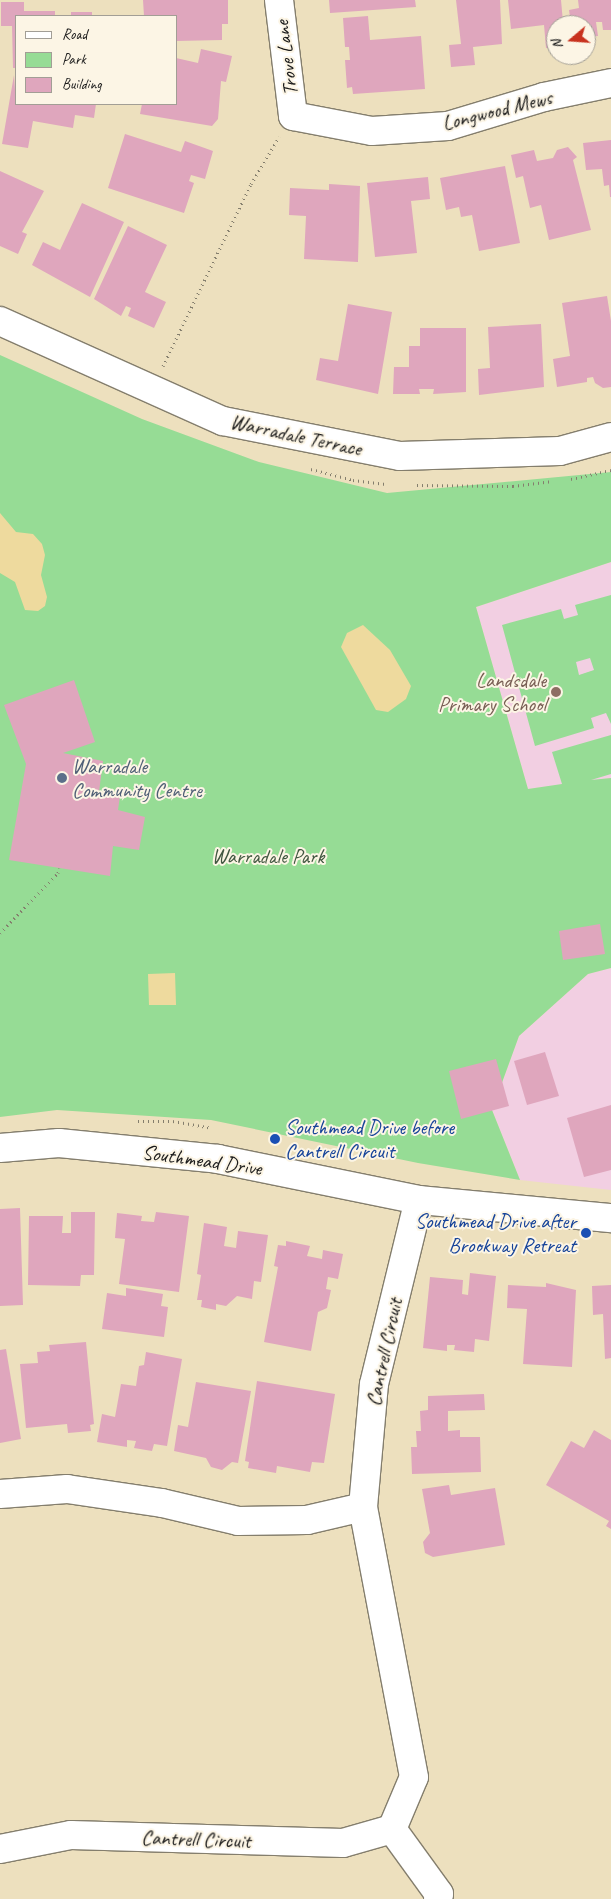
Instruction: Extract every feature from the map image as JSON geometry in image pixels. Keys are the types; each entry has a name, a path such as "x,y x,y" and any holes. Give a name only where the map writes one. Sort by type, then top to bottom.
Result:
{"street":[{"name":"Trove Lane","path":"279,0 293,116"},
{"name":"Longwood Mews","path":"293,116 372,131 448,126 544,97 611,84"},
{"name":"Warradale Terrace","path":"0,322 223,421 400,456 560,451 611,437"},
{"name":"Southmead Drive","path":"0,1148 59,1143 218,1158 419,1200 611,1218"},
{"name":"Cantrell Circuit","path":"0,1849 71,1835 343,1843 392,1829 414,1777 363,1506 374,1384 419,1200"},
{"path":"0,1494 67,1489 162,1503 238,1521 307,1520 363,1506"},
{"path":"392,1829 439,1894 438,1899"}],"path":[{"path":"152,388 251,184 293,116"},
{"path":"573,479 611,470"},
{"path":"0,933 58,873 59,868"}],"shaded area":[{"name":"Landsdale Primary School","path":"611,562 611,778 528,789 476,607"},
{"path":"611,968 611,1190 520,1180 492,1110 519,1036 588,974"}],"green space":[{"name":"Warradale Park","path":"0,355 142,419 259,462 387,493 611,472 611,562 476,607 528,789 562,784 552,752 611,735 611,774 591,780 611,778 611,968 588,974 519,1036 492,1110 520,1180 418,1163 211,1120 57,1110 0,1117"},
{"path":"611,595 611,724 606,713 591,718 594,728 535,746 502,625 561,609 564,619 578,615 575,605","holes":["590,658 594,670 579,675 576,662"]}],"sand":[{"path":"0,513 16,532 33,534 42,544 45,555 41,575 47,597 45,606 38,611 25,610 15,582 0,573"},
{"path":"363,625 390,650 411,686 406,699 388,712 376,710 341,647 347,633"},
{"path":"175,973 176,1005 149,1005 148,974"}],"building":[{"path":"143,0 228,0 228,24 222,24 222,40 178,41 178,15 144,15"},
{"path":"329,0 415,0 416,7 330,13"},
{"path":"456,0 500,0 502,44 473,47 475,65 451,67 449,45 461,44"},
{"path":"508,0 561,0 562,15 546,15 546,48 544,25 511,29"},
{"path":"578,0 611,0 611,30 603,30 602,22 596,22 596,15 570,15 569,10 579,8"},
{"path":"1,2 24,2 24,11 55,11 55,15 15,15 15,68 13,68 12,26 1,26"},
{"path":"71,12 92,12 92,15 71,15"},
{"path":"368,16 370,40 421,36 425,89 353,94 352,87 347,88 345,60 350,60 349,47 345,47 343,18"},
{"path":"201,49 232,56 226,82 221,81 218,119 212,126 140,114 142,105 178,105 178,58 198,63"},
{"path":"14,75 15,105 96,105 94,118 75,115 73,128 33,121 28,148 2,144"},
{"path":"125,134 181,152 185,141 213,151 205,179 191,175 189,181 194,183 184,213 108,188"},
{"path":"611,140 610,197 609,185 604,186 602,169 586,170 583,143"},
{"path":"568,147 577,157 573,160 591,230 549,240 541,205 530,208 523,176 516,178 511,155 534,150 537,161 553,158 557,150"},
{"path":"505,166 520,243 479,251 472,215 461,217 459,207 446,210 440,178"},
{"path":"0,171 44,191 22,232 27,234 18,254 0,246"},
{"path":"428,177 430,199 411,201 417,253 375,257 367,183"},
{"path":"329,184 360,186 358,262 304,259 306,216 289,215 290,188 329,190"},
{"path":"82,203 124,222 90,297 32,265 43,242 60,250"},
{"path":"128,226 167,245 145,292 166,302 154,328 128,316 131,308 126,306 121,316 94,299"},
{"path":"607,296 611,321 611,387 603,388 595,383 593,377 587,378 587,382 557,387 553,359 570,356 562,303"},
{"path":"348,304 392,312 378,394 316,380 320,358 338,361"},
{"path":"541,324 544,387 479,395 478,369 490,368 488,327"},
{"path":"420,328 466,328 466,392 433,394 434,389 419,389 420,394 393,394 394,367 409,367 409,346 420,346"},
{"name":"Warradale Community Centre","path":"74,680 95,742 63,753 103,761 99,792 120,796 118,810 145,817 139,850 113,846 110,876 9,860 26,764 4,705"},
{"path":"600,924 605,954 563,960 559,931"},
{"path":"545,1052 559,1096 527,1105 514,1061"},
{"path":"496,1059 509,1106 461,1119 449,1071"},
{"path":"611,1105 611,1170 584,1177 567,1118"},
{"path":"20,1208 23,1305 0,1306 0,1209"},
{"path":"71,1212 95,1212 94,1275 81,1275 80,1286 28,1285 29,1216 63,1216 62,1233 71,1233"},
{"path":"156,1212 189,1216 179,1292 119,1284 125,1239 115,1238 117,1213 142,1216 141,1221 154,1222"},
{"path":"204,1223 227,1227 224,1246 236,1248 238,1231 268,1235 261,1282 254,1281 252,1299 237,1296 226,1306 216,1304 216,1310 201,1307 202,1300 197,1300 201,1275 197,1274"},
{"path":"286,1241 310,1246 307,1256 322,1259 323,1250 343,1254 338,1279 328,1277 326,1289 331,1290 327,1308 318,1312 311,1351 264,1342 278,1267 274,1266 278,1245 286,1246"},
{"path":"470,1273 496,1276 489,1341 475,1339 474,1352 454,1350 455,1345 447,1345 447,1351 423,1348 430,1277 463,1280 462,1294 468,1295"},
{"path":"546,1283 576,1290 572,1367 523,1364 527,1309 507,1308 508,1285 546,1287"},
{"path":"611,1285 611,1358 605,1359 603,1314 593,1315 592,1286"},
{"path":"126,1288 163,1294 161,1306 168,1307 164,1337 102,1329 107,1293 126,1296"},
{"path":"86,1342 94,1424 90,1425 91,1431 68,1433 67,1424 26,1428 20,1364 38,1363 37,1352 50,1351 49,1345"},
{"path":"6,1349 21,1439 0,1443 0,1350"},
{"path":"146,1352 182,1359 167,1446 154,1444 152,1451 134,1448 136,1441 127,1440 127,1447 97,1442 102,1414 115,1417 121,1384 136,1386 139,1366 144,1365"},
{"path":"257,1381 335,1394 324,1463 312,1462 310,1472 277,1466 276,1473 248,1468 249,1462 245,1461"},
{"path":"196,1382 251,1391 238,1463 232,1462 222,1470 211,1467 206,1458 174,1451 178,1425 188,1427"},
{"path":"484,1394 485,1410 448,1411 448,1431 460,1430 460,1437 480,1437 481,1472 412,1474 411,1447 417,1447 416,1431 421,1431 420,1411 428,1410 428,1396"},
{"path":"594,1430 611,1440 611,1529 606,1526 609,1521 546,1485 571,1441 584,1448"},
{"path":"449,1485 451,1495 495,1488 505,1545 433,1557 425,1553 423,1542 430,1533 422,1489"}],"place":[{"name":"Landsdale Primary School","path":"556,692"},
{"name":"Warradale Community Centre","path":"62,778"},
{"name":"Southmead Drive before Cantrell Circuit","path":"275,1139"},
{"name":"Southmead Drive after Brookway Retreat","path":"586,1233"}]}
